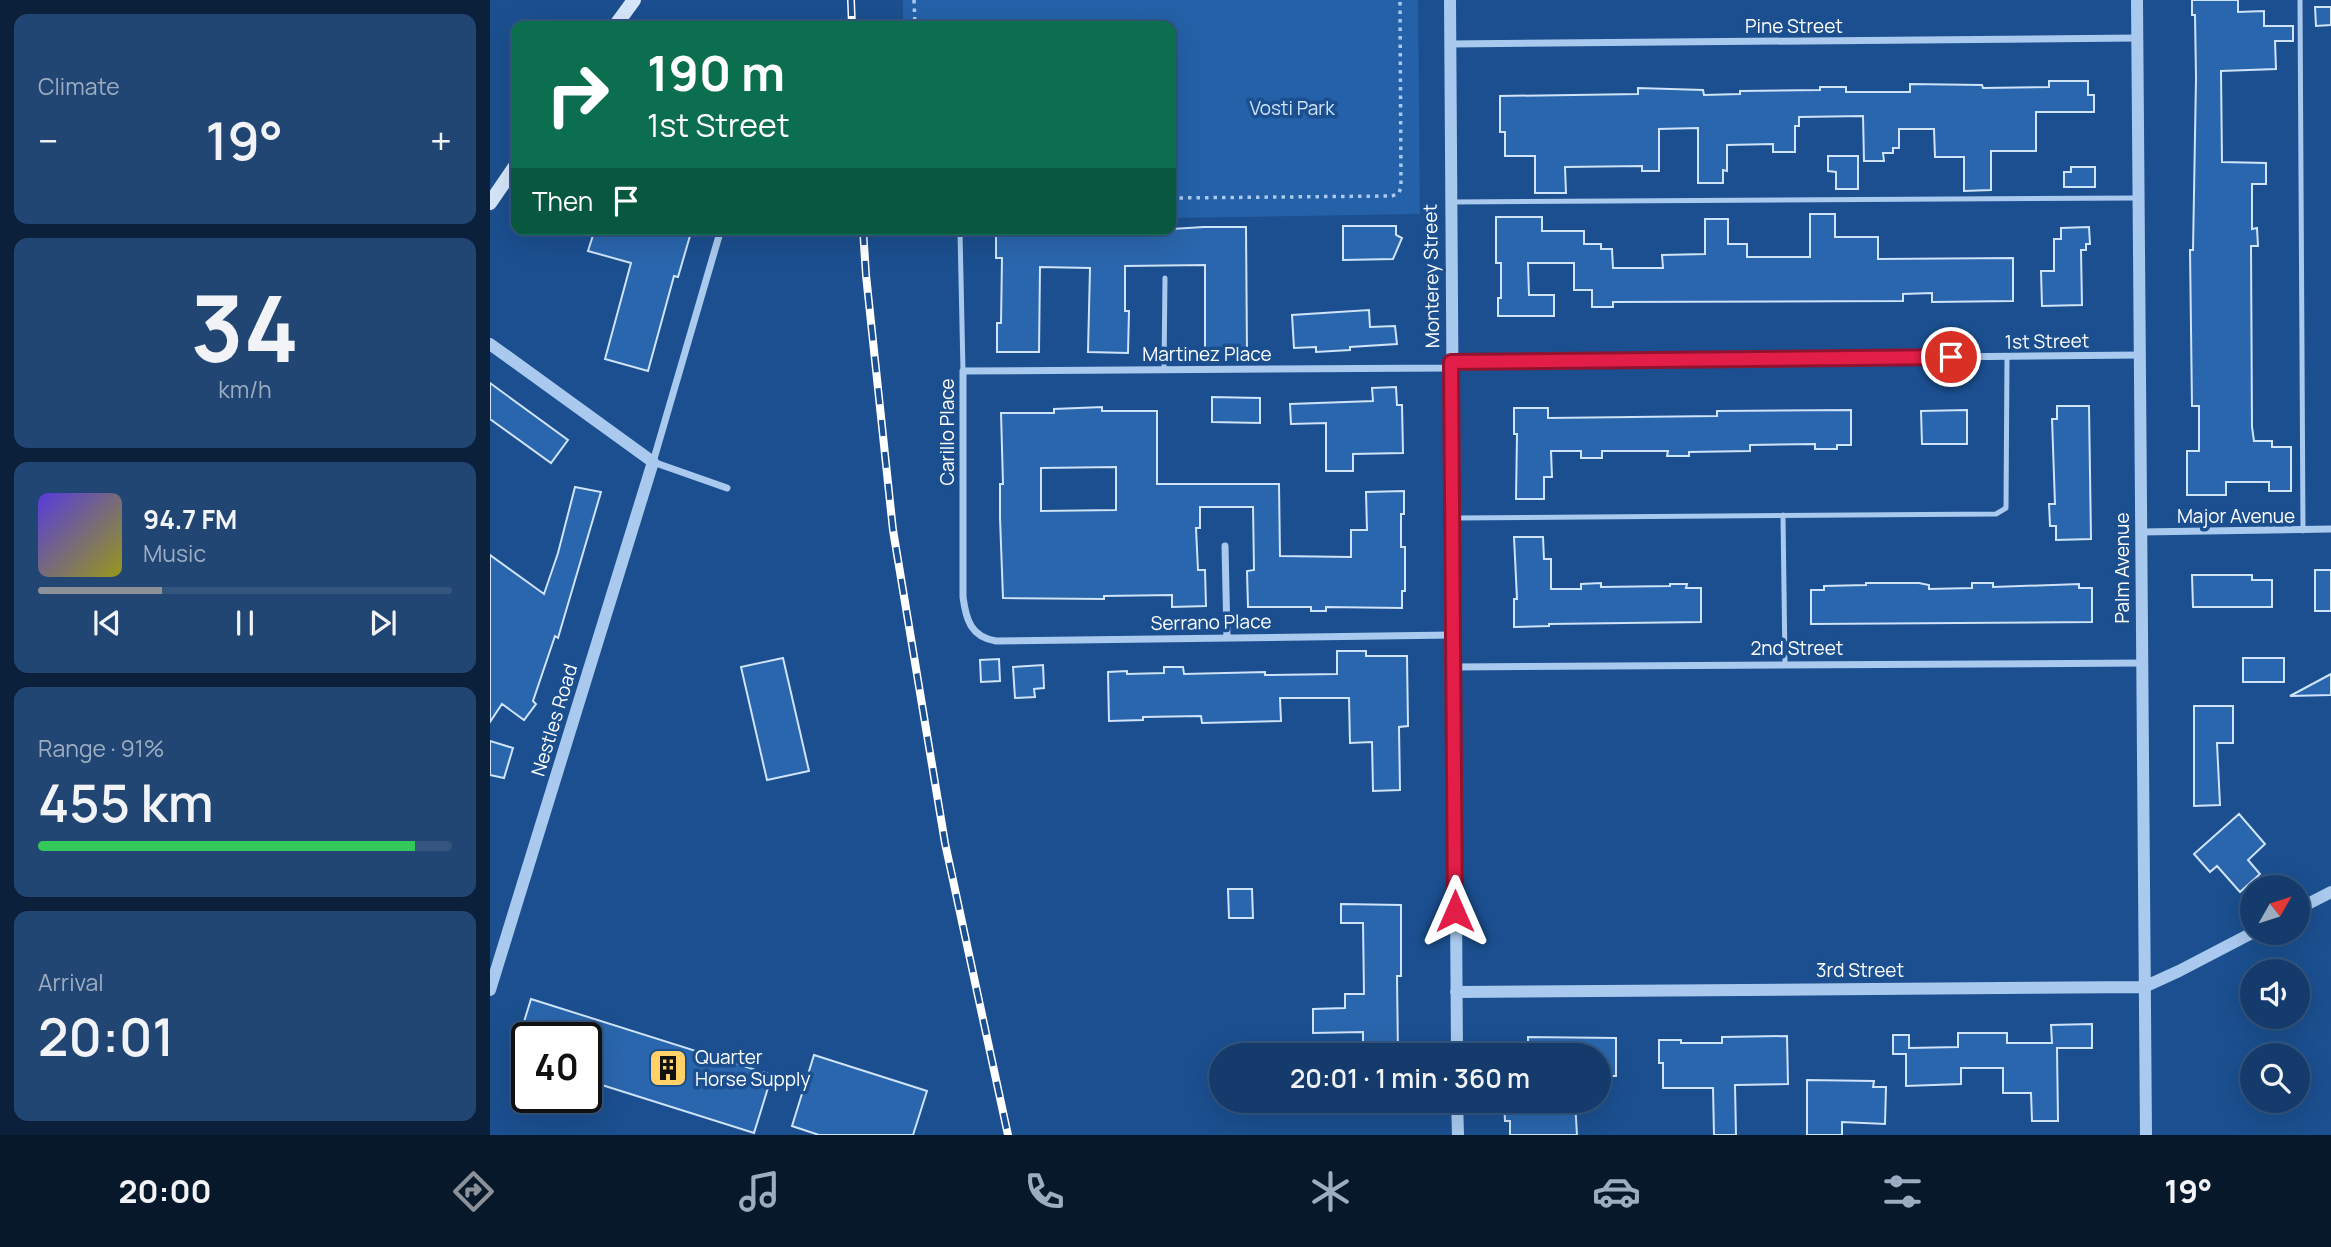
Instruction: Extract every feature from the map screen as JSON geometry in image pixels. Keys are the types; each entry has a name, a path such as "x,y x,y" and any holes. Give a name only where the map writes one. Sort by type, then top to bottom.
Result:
{"main road":[{"path":"619,21 634,0"},
{"path":"490,203 511,172"}],"street":[{"name":"Monterey Street","path":"1450,0 1449,202 1457,1043"},
{"name":"Palm Avenue","path":"2137,0 2146,1135"},
{"name":"Pine Street","path":"1450,44 2137,38"},
{"name":"Nestles Road","path":"490,990 653,462 719,235"},
{"path":"490,344 653,462 727,488"},
{"name":"1st Street","path":"1451,365 2140,355"},
{"name":"Martinez Place","path":"963,371 1451,365"},
{"name":"Carillo Place","path":"963,371 963,597 965,613 973,631"},
{"name":"Major Avenue","path":"2141,532 2331,529"},
{"path":"1225,546 1227,637"},
{"name":"Serrano Place","path":"973,631 996,641 1453,635"},
{"name":"2nd Street","path":"1453,667 2142,663"},
{"path":"2310,903 2331,892"},
{"name":"3rd Street","path":"1456,992 2144,987 2240,939"},
{"path":"1457,1113 1458,1135"}],"lane":[{"path":"2300,0 2303,531"},
{"path":"1449,202 2138,198"},
{"name":"Carillo Place","path":"960,235 963,371"},
{"path":"1164,370 1165,278"},
{"path":"1452,518 1996,514 2006,508 2007,357"},
{"path":"1783,515 1784,663"}],"path":[{"path":"914,0 915,21"},
{"path":"1176,198 1392,196 1399,193 1400,0"}],"green space":[{"name":"Vosti Park","path":"903,0 1418,0 1420,214 1176,218 1176,21 903,21"}],"building":[{"path":"2192,0 2238,0 2238,12 2264,11 2264,26 2293,26 2293,41 2275,41 2276,69 2221,71 2222,162 2266,163 2266,184 2252,184 2252,229 2257,228 2258,246 2251,246 2252,427 2254,441 2272,441 2272,447 2291,447 2291,491 2269,491 2269,482 2226,482 2226,495 2187,495 2187,451 2199,451 2199,406 2192,406 2190,250 2193,250 2196,78 2195,15 2192,15"},
{"path":"2315,7 2331,7 2331,25 2316,26"},
{"path":"2049,81 2088,81 2088,95 2094,95 2094,112 2036,112 2036,151 1991,151 1991,190 1964,191 1964,157 1935,157 1934,129 1899,129 1899,148 1893,148 1893,153 1883,153 1884,161 1864,161 1863,116 1799,117 1799,126 1795,126 1795,152 1773,152 1773,144 1727,145 1727,171 1723,170 1723,183 1698,183 1698,128 1659,129 1659,171 1642,171 1642,166 1565,167 1566,193 1535,193 1535,156 1505,156 1505,132 1500,132 1500,96 1638,94 1638,88 1703,90 1704,95 1740,94 1740,91 1820,90 1820,87 1846,87 1846,92 1910,92 1910,84 1982,85 1983,88 2049,87"},
{"path":"1828,156 1858,156 1858,189 1836,189 1836,172 1828,171"},
{"path":"2071,167 2095,167 2095,187 2064,187 2064,172 2071,172"},
{"path":"1810,214 1835,214 1835,237 1878,237 1878,259 2013,258 2013,301 1932,302 1932,293 1903,294 1903,301 1613,302 1613,307 1592,307 1592,290 1574,290 1574,263 1528,263 1529,295 1554,295 1554,316 1498,316 1501,263 1496,263 1496,217 1542,217 1542,231 1584,231 1584,244 1601,244 1601,249 1612,249 1613,268 1663,268 1662,255 1705,254 1705,219 1728,219 1728,244 1747,244 1747,257 1810,257"},
{"path":"1343,226 1396,226 1396,235 1402,238 1393,259 1343,260"},
{"path":"1246,227 1247,352 1205,352 1205,265 1125,266 1125,311 1129,311 1128,353 1088,352 1090,268 1040,267 1039,352 997,352 997,323 1001,323 1002,258 996,258 996,235 1176,235 1176,229"},
{"path":"2089,227 2090,244 2086,244 2086,250 2081,250 2082,305 2042,306 2041,271 2054,271 2054,239 2061,239 2061,228"},
{"path":"593,235 690,235 678,277 674,276 648,371 605,359 631,263 588,251"},
{"path":"1369,310 1370,327 1395,326 1397,344 1316,352 1316,347 1294,348 1292,315"},
{"path":"490,383 568,440 551,463 490,419"},
{"path":"1396,387 1397,405 1402,405 1403,453 1353,454 1353,471 1326,471 1326,423 1291,424 1290,404 1373,401 1372,388"},
{"path":"1212,397 1260,398 1260,423 1212,422"},
{"path":"2057,406 2089,406 2091,539 2056,540 2056,526 2050,526 2049,504 2055,504 2052,419 2057,419"},
{"path":"1102,407 1102,411 1157,411 1157,484 1279,484 1280,556 1351,557 1351,530 1367,530 1366,492 1404,491 1401,547 1405,547 1405,591 1402,591 1402,608 1326,607 1326,611 1311,611 1311,607 1248,607 1247,571 1254,570 1253,507 1200,507 1200,528 1196,528 1198,570 1205,570 1206,606 1172,607 1172,595 1104,596 1104,599 1003,598 1000,518 1000,484 1003,484 1001,413 1054,413 1054,409","holes":["1116,467 1116,510 1041,511 1041,468"]},
{"path":"1514,408 1548,408 1548,418 1717,416 1717,411 1851,410 1851,445 1837,445 1837,449 1815,449 1815,444 1750,445 1750,451 1689,452 1689,456 1667,456 1668,451 1602,451 1602,458 1581,458 1581,451 1551,451 1552,477 1544,477 1544,499 1516,499 1517,434 1514,434"},
{"path":"1967,410 1967,444 1922,444 1921,411"},
{"path":"575,487 601,492 558,638 555,636 533,701 536,704 524,720 502,704 490,722 490,555 544,594"},
{"path":"1514,537 1543,537 1544,559 1551,559 1551,589 1581,589 1581,584 1601,583 1601,587 1687,584 1686,588 1701,588 1701,622 1514,627 1514,599 1517,599"},
{"path":"2315,570 2331,570 2331,611 2315,611"},
{"path":"2192,575 2252,575 2252,580 2272,580 2272,607 2193,607"},
{"path":"1919,583 1929,585 1929,589 1972,588 1972,583 1993,583 1993,587 2079,584 2079,588 2092,588 2092,622 1811,624 1811,590 1824,590 1824,586"},
{"path":"1337,651 1366,651 1366,656 1407,656 1408,726 1399,727 1400,790 1373,791 1372,742 1350,743 1349,698 1280,698 1281,721 1202,723 1201,716 1143,717 1143,720 1109,721 1108,672 1164,673 1164,667 1183,667 1184,674 1337,674"},
{"path":"783,658 809,771 767,780 741,667"},
{"path":"2243,658 2284,658 2284,682 2243,682"},
{"path":"999,659 1000,681 981,682 980,660"},
{"path":"1043,665 1044,688 1034,689 1035,697 1015,698 1013,667"},
{"path":"2331,674 2331,695 2290,696"},
{"path":"2194,706 2233,706 2233,743 2217,743 2220,805 2194,806"},
{"path":"490,741 513,748 504,778 490,775"},
{"path":"2239,814 2265,844 2248,860 2260,874 2240,875 2240,892 2217,866 2210,872 2194,854"},
{"path":"1228,889 1252,889 1253,918 1229,918"},
{"path":"1341,904 1401,905 1401,976 1397,976 1398,1043 1363,1043 1363,1032 1313,1033 1313,1009 1345,1008 1345,994 1364,994 1363,923 1341,923"},
{"name":"Quarter Horse Supply","path":"531,999 772,1075 754,1133 602,1085 602,1022 524,1022"},
{"path":"2092,1024 2092,1048 2057,1048 2058,1121 2032,1121 2031,1093 2003,1093 2003,1068 1961,1068 1961,1084 1906,1086 1906,1054 1893,1054 1893,1035 1909,1035 1909,1048 1958,1047 1958,1033 2007,1033 2007,1043 2052,1043 2051,1025"},
{"path":"1787,1036 1788,1084 1735,1085 1736,1135 1714,1135 1713,1088 1663,1088 1659,1040 1722,1043 1722,1037"},
{"path":"1528,1037 1616,1038 1616,1076 1611,1076 1611,1043 1528,1043"},
{"path":"814,1055 927,1091 913,1135 819,1135 792,1126"},
{"path":"1807,1080 1874,1081 1873,1087 1886,1087 1885,1124 1842,1122 1842,1135 1807,1135"},
{"path":"1505,1113 1576,1113 1577,1135 1510,1135 1510,1121 1505,1121"}],"railway":[{"path":"851,0 852,21"},
{"path":"863,235 893,530 945,843 1008,1135"}],"place":[{"name":"Quarter Horse Supply","path":"668,1068"}],"route":[{"path":"1455,911 1451,362 1951,357"}]}
